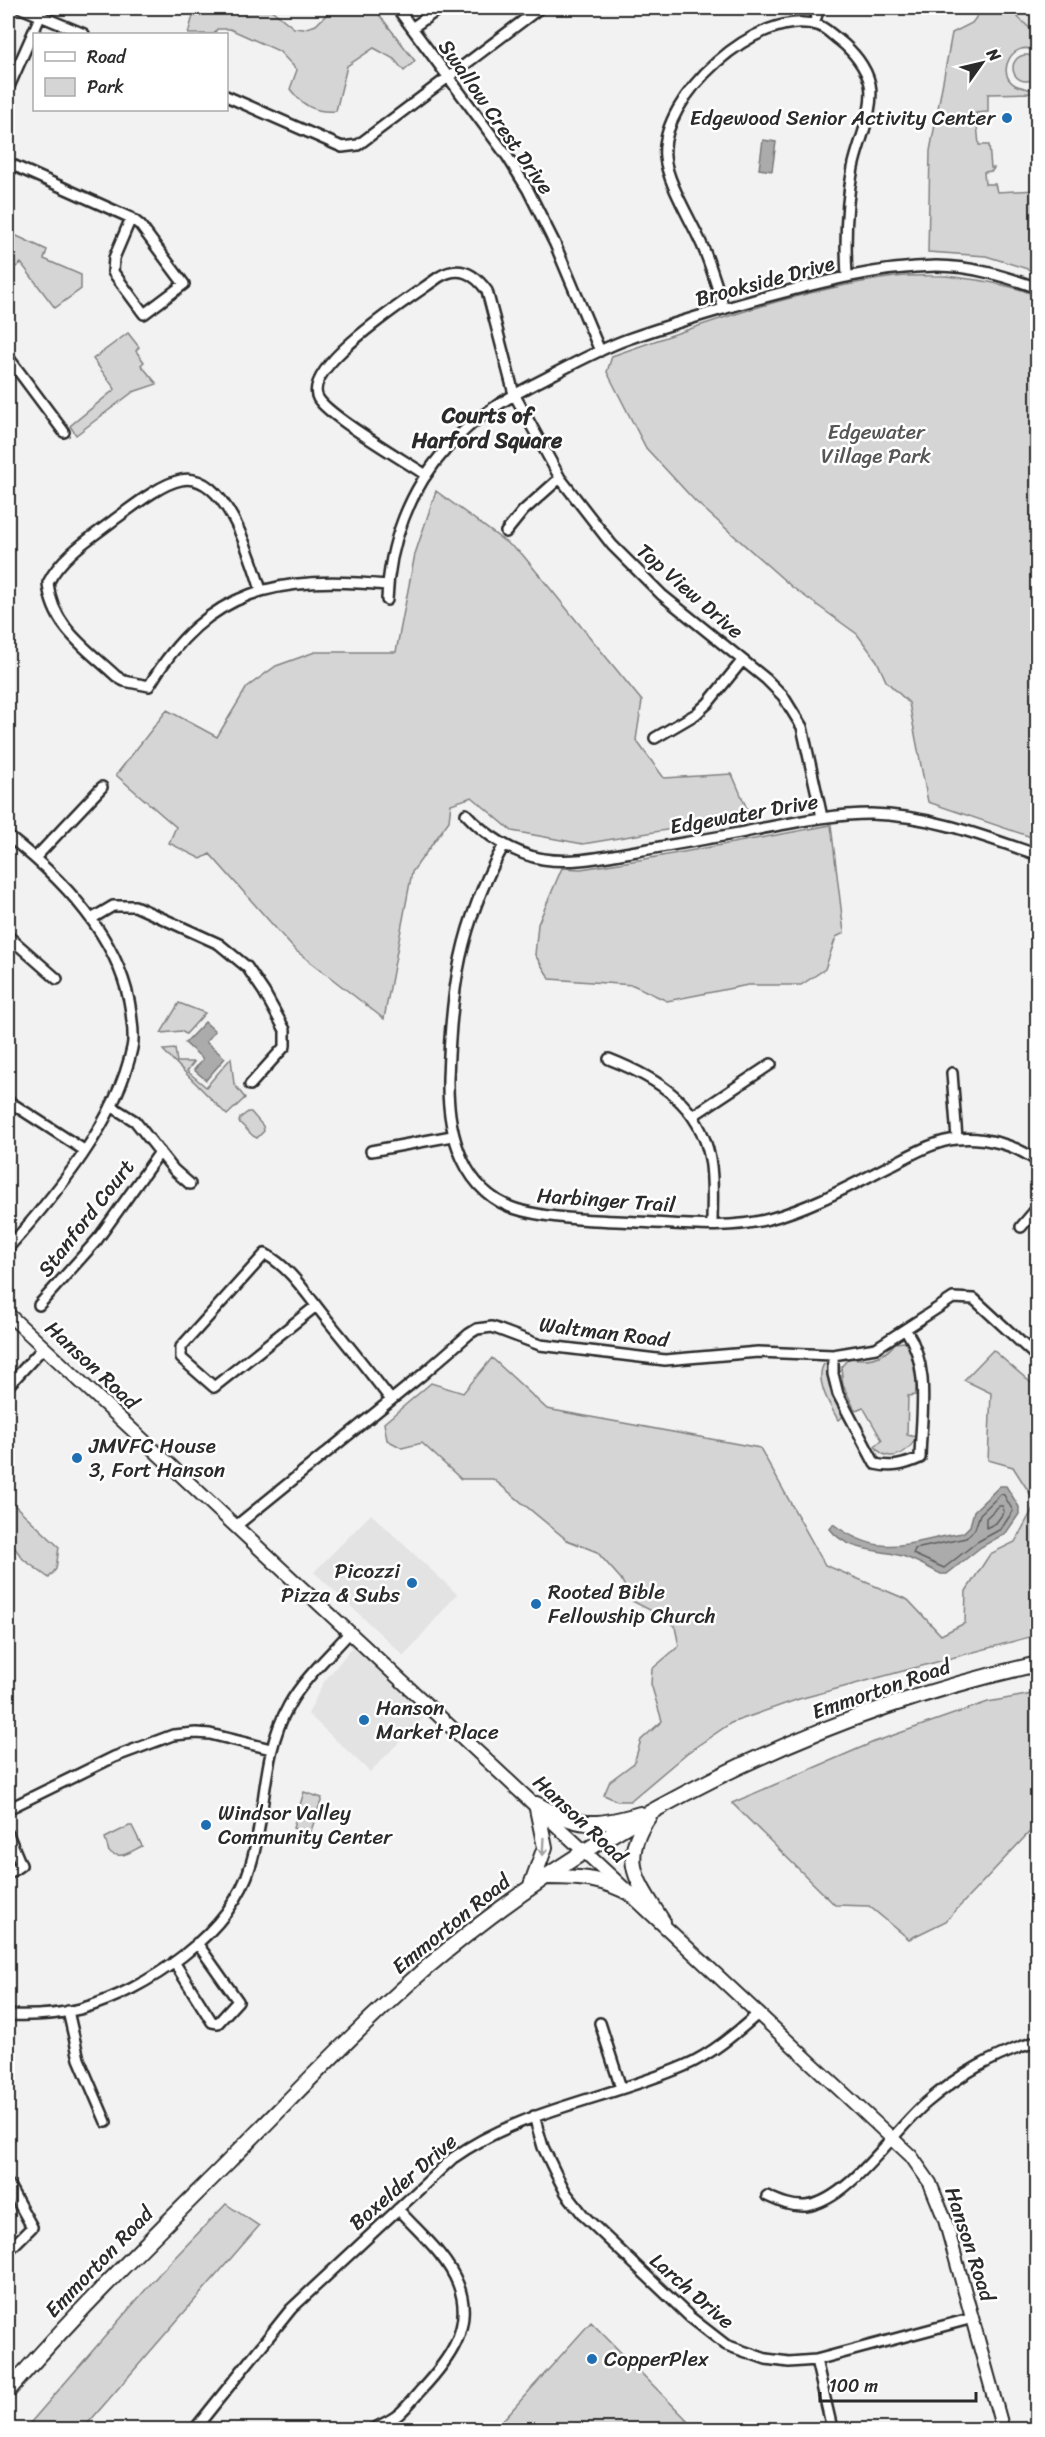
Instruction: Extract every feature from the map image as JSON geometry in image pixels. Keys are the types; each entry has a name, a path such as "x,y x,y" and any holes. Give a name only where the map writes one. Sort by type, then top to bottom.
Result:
{"main road":[{"name":"Emmorton Road","path":"8,2391 91,2300 354,2035 426,1969 530,1888 650,1814 756,1759 845,1721 950,1686 1038,1664"},
{"path":"536,1804 560,1817 587,1824 620,1820 665,1806"},
{"path":"530,1888 546,1847 536,1804"},
{"path":"650,1814 640,1829 632,1852 640,1886 663,1922"},
{"path":"546,1877 588,1877 601,1880 633,1895"}],"street":[{"path":"21,8 42,12 82,33"},
{"name":"Swallow Crest Drive","path":"397,8 507,156 528,190 544,219 600,351"},
{"path":"412,28 440,8"},
{"path":"228,97 342,147 358,145 540,8"},
{"path":"814,24 819,8"},
{"path":"8,89 42,12"},
{"path":"724,309 702,244 671,178 665,158 666,140 675,114 701,78 747,39 772,28 797,23 821,26 848,48 864,70 871,96 852,171 846,250 847,277"},
{"path":"8,163 131,218 140,225 184,284 144,314 113,272 114,258 131,218"},
{"name":"Brookside Drive","path":"514,394 627,339 724,309 847,277 899,268 938,266 979,269 1038,288"},
{"name":"Top View Drive","path":"426,474 361,433 318,398 317,384 326,368 343,349 439,277 463,271 477,279 487,291 514,394 560,478 612,545 662,595 766,679 794,711 807,743 822,817"},
{"path":"8,357 64,432"},
{"path":"387,600 387,585 400,525 426,474 447,447 463,432 488,410 514,394"},
{"path":"506,532 523,511 560,478"},
{"path":"261,590 251,560 224,503 206,484 184,479 167,486 129,509 62,562 48,583 57,617 116,676 124,681 148,686 159,668 198,625 228,605 261,590 298,582 352,582 387,585"},
{"path":"656,738 696,714 708,703 742,661"},
{"path":"35,858 102,787"},
{"name":"Edgewater Drive","path":"466,814 475,824 504,845 541,859 582,861 822,817 870,814 933,821 1038,855"},
{"path":"8,836 35,858 91,919 128,990 133,1033 133,1047 111,1106 51,1199 8,1248"},
{"name":"Harbinger Trail","path":"504,845 480,891 466,929 450,1033 448,1096 452,1136 465,1165 476,1180 501,1202 520,1211 550,1217 712,1225 745,1223 810,1206 918,1152 957,1139 1003,1144 1018,1149 1038,1162"},
{"path":"91,919 113,906 135,906 219,944 247,967 285,1030 285,1046 250,1085"},
{"path":"8,936 57,979"},
{"path":"609,1059 646,1074 664,1085 694,1115 710,1158 712,1225"},
{"path":"694,1115 771,1064"},
{"path":"952,1073 957,1139"},
{"path":"8,1101 84,1150"},
{"name":"Stanford Court","path":"111,1106 135,1121 190,1184"},
{"path":"370,1151 452,1136"},
{"name":"Stanford Court","path":"39,1305 97,1240 160,1152"},
{"path":"1021,1227 1038,1207"},
{"path":"316,1306 214,1387 181,1358 181,1347 265,1254 286,1269 316,1306 391,1400"},
{"name":"Waltman Road","path":"236,1526 469,1334 485,1327 492,1327 540,1345 665,1359 758,1352 832,1355 876,1348 952,1298 974,1299 1038,1358"},
{"name":"Hanson Road","path":"8,1314 893,2137 922,2170 945,2220 1003,2430"},
{"path":"832,1355 838,1394 875,1464 888,1467 907,1464 920,1458 922,1372 919,1355 906,1330"},
{"path":"8,1386 44,1347"},
{"path":"8,2015 28,2016 68,2011 120,1995 174,1962 197,1943 232,1902 251,1865 271,1749 294,1697 350,1632"},
{"path":"8,1809 114,1757 173,1735 210,1734 271,1749"},
{"path":"8,1834 21,1865 8,1874"},
{"path":"174,1962 212,2022 218,2023 238,2001 197,1943"},
{"path":"68,2011 79,2059 106,2122"},
{"name":"Boxelder Drive","path":"194,2430 291,2309 453,2158 470,2146 512,2124 686,2065 713,2050 759,2013"},
{"path":"600,2023 621,2088"},
{"path":"767,2196 783,2204 805,2206 825,2200 850,2183 925,2104 967,2072 986,2060 1038,2041"},
{"name":"Larch Drive","path":"534,2116 543,2147 556,2174 566,2193 584,2216 710,2334 726,2345 766,2360 789,2362 816,2360 973,2318"},
{"path":"8,2184 32,2227 8,2251"},
{"path":"371,2430 398,2415 443,2367 459,2338 463,2319 463,2302 459,2285 450,2267 398,2209"},
{"path":"816,2360 831,2424"}],"shaded area":[{"path":"1006,8 1037,8 1037,35"},
{"path":"371,1514 457,1594 404,1656 314,1572"},
{"path":"353,1646 427,1714 370,1772 308,1714 323,1683"}],"green space":[{"path":"195,8 269,8 294,28 303,29 316,25 333,8 374,8 415,61 404,71 394,59 374,48 347,66 336,111 322,111 305,104 290,89 297,70 279,51 230,29 217,29 215,33 188,33"},
{"path":"983,8 1008,8 1037,35 1037,52 1021,49 1014,53 1007,65 1006,73 1015,85 1033,90 1034,93 988,94 988,112 976,113 979,145 989,145 991,168 994,168 992,171 984,172 985,184 995,184 997,192 1037,190 1037,272 986,256 928,252 930,151 952,33 972,23"},
{"path":"1026,55 1035,59 1039,68 1035,77 1026,81 1017,77 1013,68 1017,59"},
{"path":"8,232 47,250 44,259 81,275 81,289 55,308 21,263 8,273"},
{"name":"Edgewater Village Park","path":"946,276 1004,285 1037,296 1037,839 928,802 909,703 886,681 877,661 857,634 792,587 695,501 646,448 607,372 612,356 716,320 787,299 895,277"},
{"path":"128,333 139,347 136,351 144,362 141,365 157,384 133,392 76,435 70,426 115,389 93,359"},
{"path":"436,491 522,554 642,701 636,740 664,778 732,774 750,816 583,844 512,831 472,797 451,804 449,821 412,872 384,1019 295,950 210,854 201,859 169,843 176,827 116,775 167,710 217,737 247,687 276,666 315,652 396,652 415,554"},
{"path":"831,825 844,933 836,937 825,969 801,985 748,985 667,1001 633,985 550,979 535,955 538,924 562,868 581,869 645,859"},
{"path":"179,1003 205,1013 186,1034 181,1031 161,1033"},
{"path":"175,1049 177,1062 194,1062 187,1071 206,1087 231,1058 234,1084 245,1098 227,1115 163,1050"},
{"path":"251,1112 263,1126 264,1131 257,1138 239,1122 240,1118"},
{"path":"904,1342 909,1345 917,1369 916,1395 908,1396 907,1435 916,1437 903,1452 891,1456 880,1452 875,1446 882,1440 863,1407 856,1410 854,1408 843,1385 841,1367 849,1358 875,1358 886,1353 895,1343"},
{"path":"993,1350 1037,1388 1037,1635 799,1699 731,1723 687,1753 630,1801 617,1801 604,1795 610,1781 634,1763 641,1740 662,1721 651,1684 652,1669 679,1646 675,1627 664,1617 632,1601 621,1579 597,1552 567,1540 493,1479 461,1479 422,1443 402,1448 387,1440 384,1423 431,1383 463,1393 492,1358 547,1409 760,1448 825,1565 908,1600 941,1635 965,1623 966,1591 990,1554 1015,1542 1036,1503 1013,1467 988,1460 991,1393 964,1380"},
{"path":"824,1364 827,1364 831,1388 844,1416 838,1420 822,1385 821,1370"},
{"path":"8,1499 59,1547 56,1569 49,1578 23,1559 8,1539"},
{"path":"1037,1693 1037,1824 946,1921 909,1939 869,1906 835,1905 732,1803 874,1742 988,1702"},
{"path":"304,1792 322,1798 310,1834 293,1828"},
{"path":"132,1826 142,1846 122,1855 109,1852 105,1838"},
{"path":"226,2204 259,2226 83,2429 25,2429 160,2273"},
{"name":"CopperPlex","path":"591,2322 696,2429 495,2429"}],"water":[{"path":"763,140 776,142 772,171 759,169"},
{"path":"205,1022 215,1031 206,1042 225,1058 206,1080 194,1070 203,1059 185,1043"},
{"path":"1000,1486 1006,1486 1019,1507 1019,1514 1006,1533 981,1547 947,1574 941,1574 904,1556 853,1545 844,1541 830,1529 833,1524 867,1542 882,1545 911,1543 963,1533 970,1526 974,1511"}],"place":[{"name":"Edgewood Senior Activity Center","path":"1007,118"},
{"name":"JMVFC House 3, Fort Hanson","path":"77,1458"},
{"name":"Picozzi Pizza & Subs","path":"412,1583"},
{"name":"Rooted Bible Fellowship Church","path":"536,1604"},
{"name":"Hanson Market Place","path":"364,1720"},
{"name":"Windsor Valley Community Center","path":"206,1825"},
{"name":"CopperPlex","path":"592,2359"}],"district":[{"name":"Courts of Harford Square","path":"487,428"}]}
